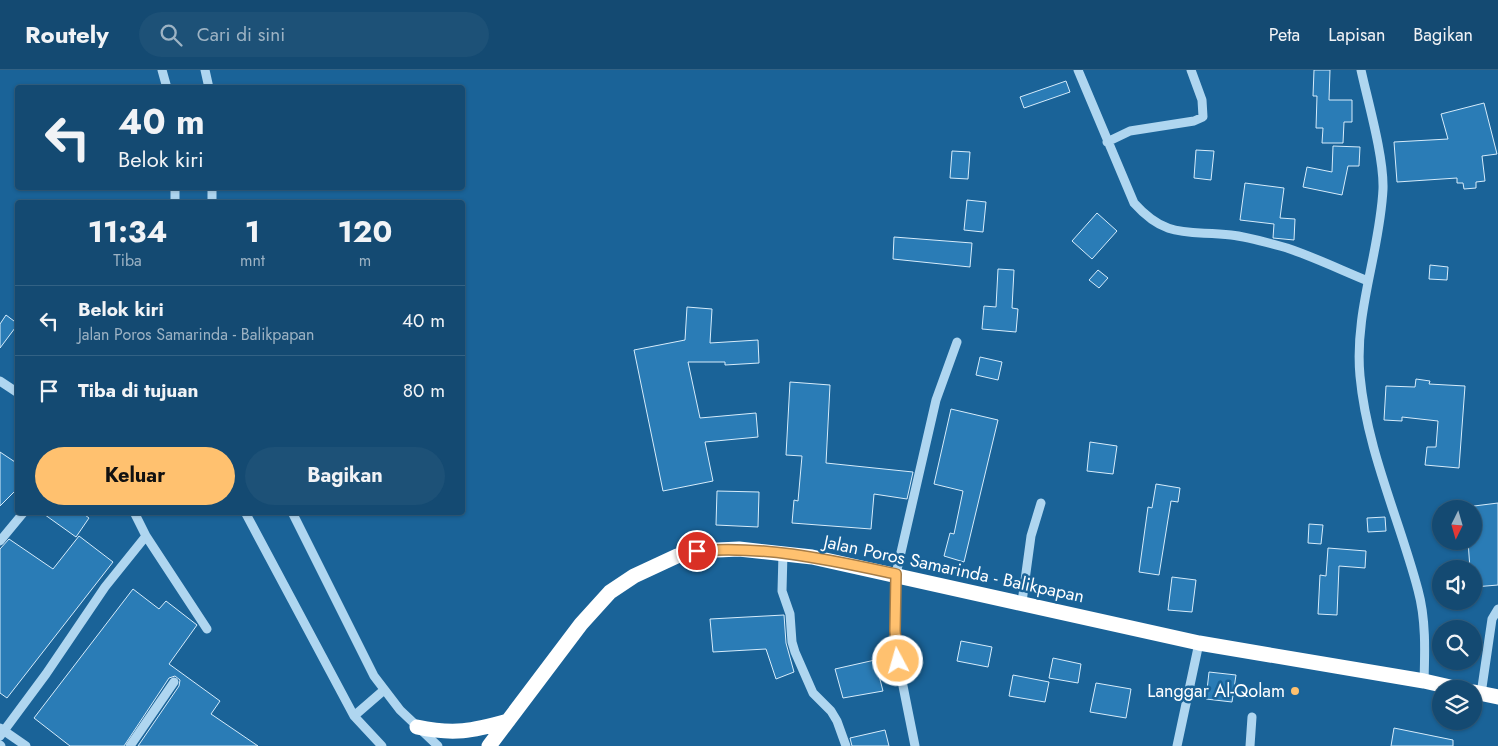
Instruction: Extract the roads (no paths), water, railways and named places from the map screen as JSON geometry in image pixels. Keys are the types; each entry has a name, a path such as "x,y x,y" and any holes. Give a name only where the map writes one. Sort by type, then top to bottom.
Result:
{"highway":[{"name":"Jalan Poros Samarinda - Balikpapan","path":"489,746 581,624 610,592 634,576 677,556 697,551 739,549 812,557 1022,602 1199,643 1432,682"},
{"path":"1482,694 1498,696"},
{"path":"417,727 439,732 467,732 508,721"}],"street":[{"path":"162,70 166,85"},
{"path":"205,70 208,85"},
{"path":"1078,70 1134,203 1148,220 1168,229 1189,234 1231,235 1287,248 1368,281"},
{"path":"1107,142 1130,131 1194,121 1203,117 1202,100 1191,70"},
{"path":"1361,70 1383,186 1380,223 1368,281 1358,346 1363,402 1378,466 1418,592 1425,638 1424,680"},
{"path":"915,746 897,654 895,631 896,574 936,400 957,342"},
{"path":"0,381 15,392"},
{"path":"1022,602 1031,536 1041,503"},
{"path":"0,541 22,515"},
{"path":"136,515 146,536 207,629"},
{"path":"247,515 354,716 382,746"},
{"path":"293,515 352,633 384,690 417,727 438,746"},
{"path":"26,746 1,731 46,674 105,587 146,536"},
{"path":"783,553 782,592 790,614 795,652 813,693 831,711 837,721 846,746"},
{"path":"1480,680 1492,619 1498,609"},
{"path":"1177,746 1199,643"},
{"path":"130,746 174,682"},
{"path":"354,716 384,690"},
{"path":"1250,746 1252,717"}],"place":[{"name":"Langgar Al-Qolam","path":"1295,691"}]}
